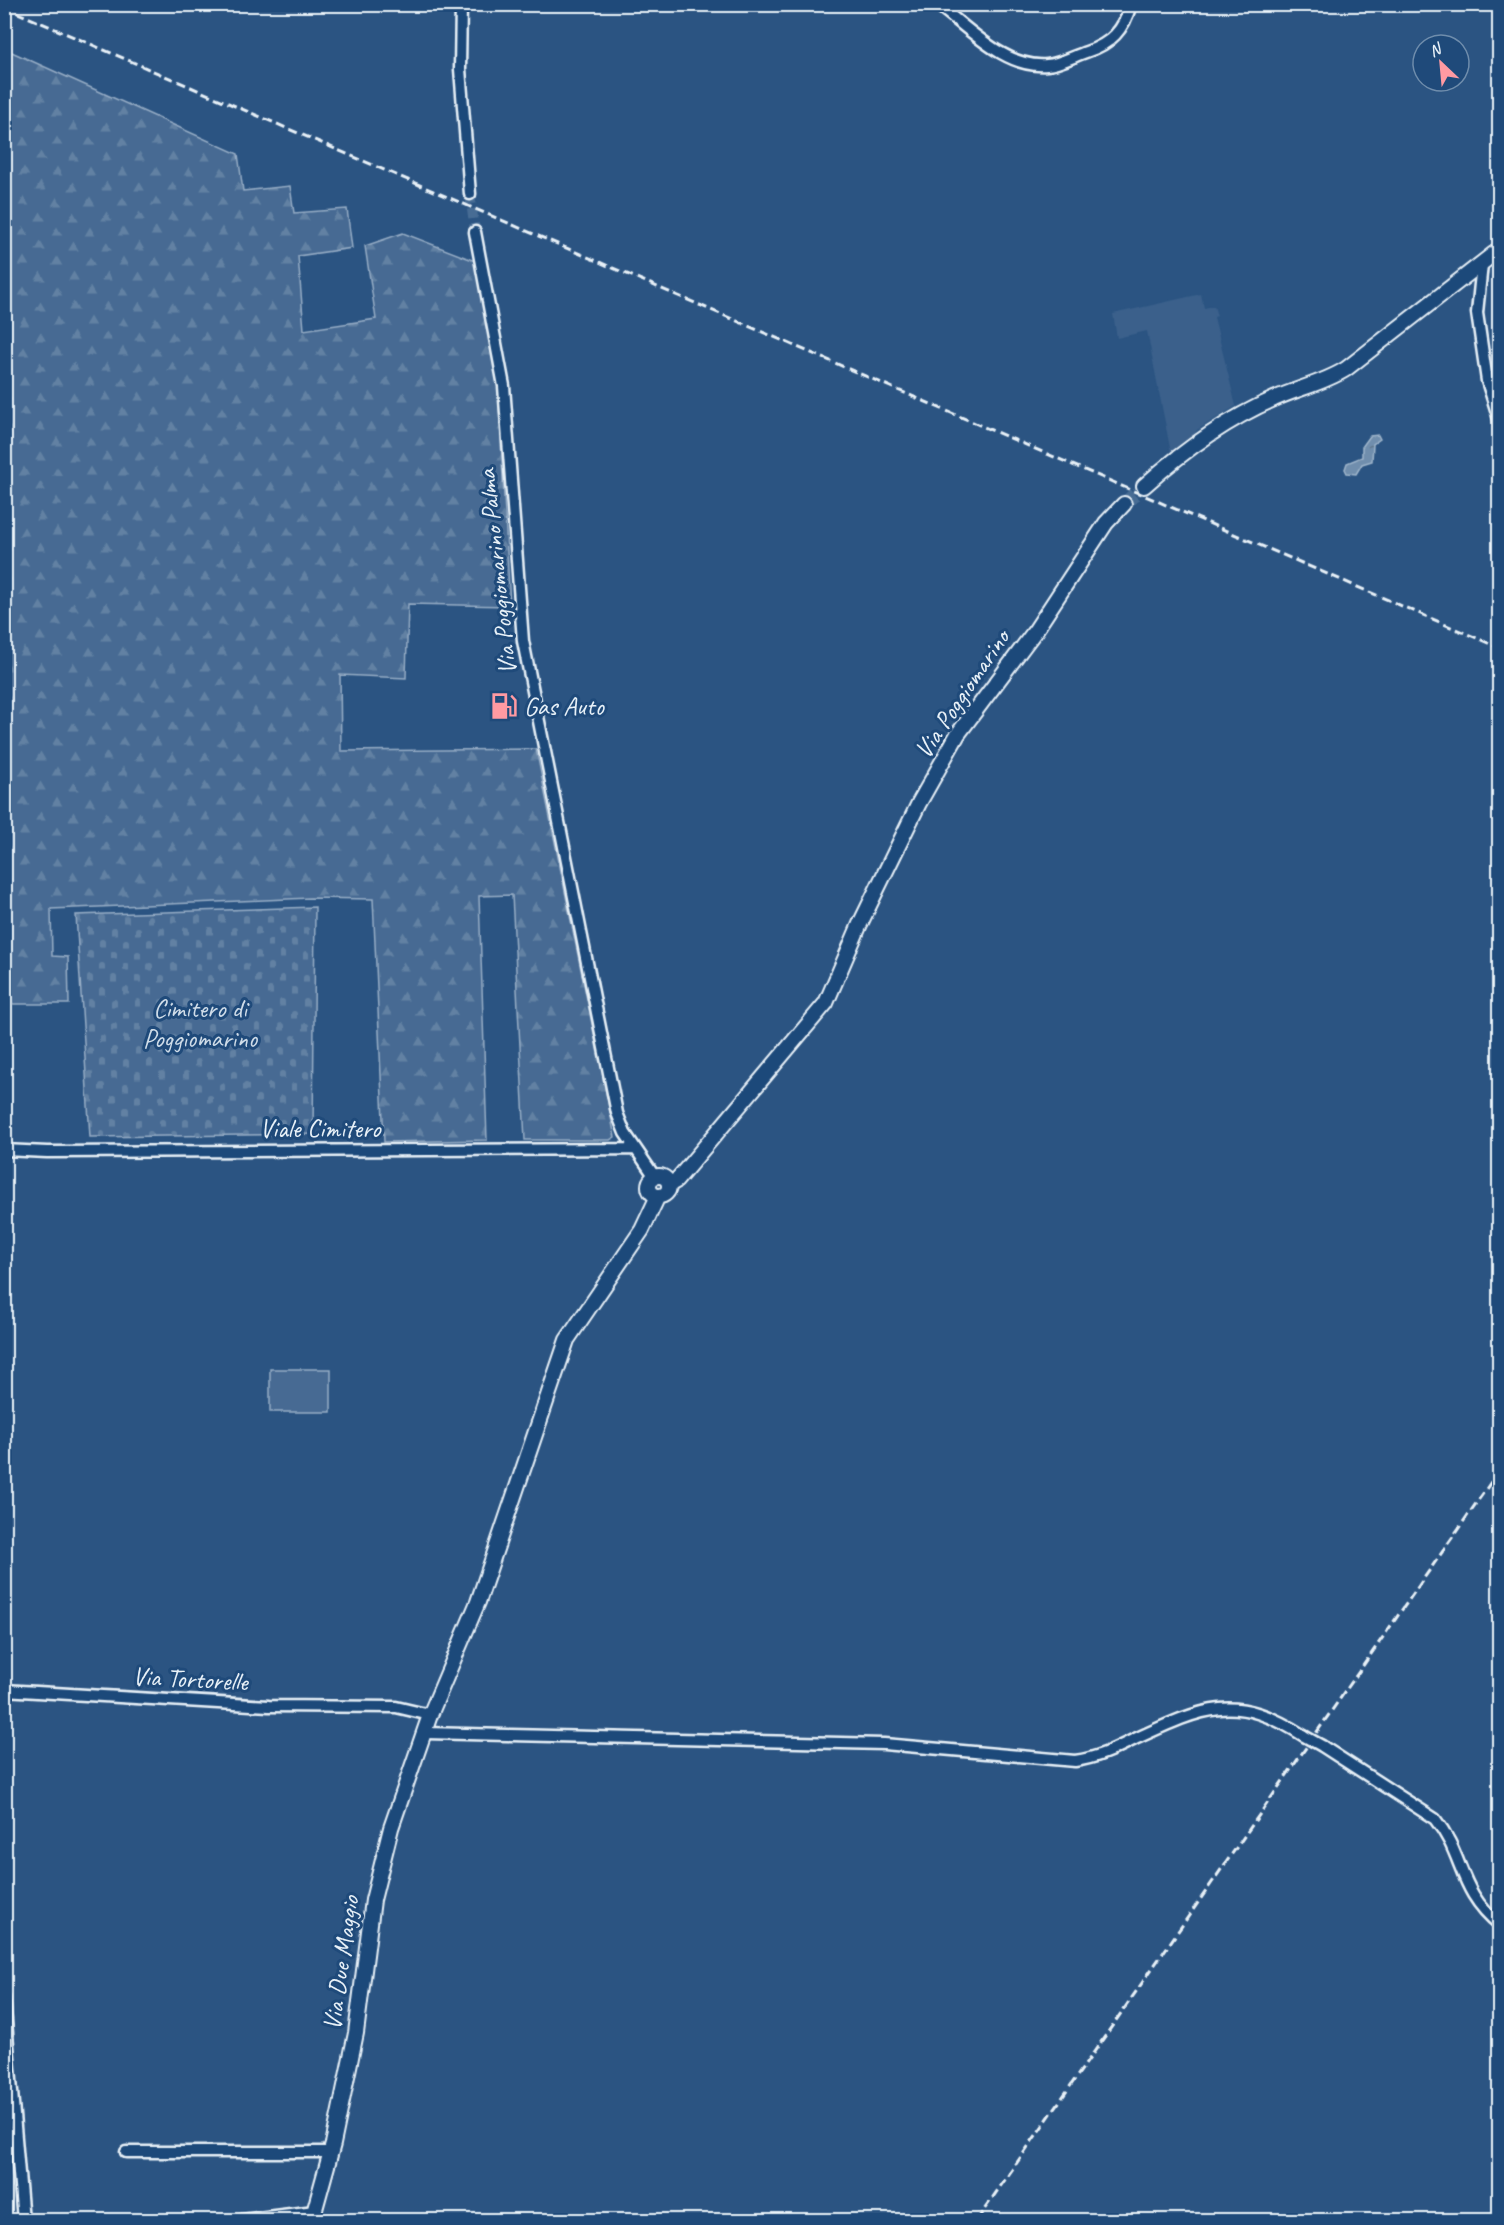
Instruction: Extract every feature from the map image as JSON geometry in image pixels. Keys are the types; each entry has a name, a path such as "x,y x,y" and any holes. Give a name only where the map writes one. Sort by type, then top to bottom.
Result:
{"main road":[{"path":"1144,486 1215,430 1275,398 1333,377 1346,369 1500,249"},
{"name":"Via Poggiomarino","path":"669,1185 676,1181 826,1003 860,924 919,803 958,734 1035,631 1106,523 1124,504"},
{"path":"655,1178 664,1178 669,1185 666,1193 658,1196 652,1194 649,1187 655,1178"},
{"name":"Via Due Maggio","path":"314,2216 331,2152 356,2033 373,1900 391,1828 426,1733 430,1715 478,1602 567,1340 642,1230 658,1196"}],"street":[{"path":"460,4 460,69 470,194"},
{"path":"936,4 1007,57 1023,64 1049,65 1093,50 1110,40 1118,34 1131,4"},
{"name":"Via Poggiomarino Palma","path":"475,232 504,386 522,640 617,1113 655,1178"},
{"path":"1482,264 1477,313 1487,381 1500,422"},
{"name":"Viale Cimitero","path":"4,1150 71,1152 636,1149"},
{"name":"Via Tortorelle","path":"4,1690 269,1706 396,1707 430,1715"},
{"path":"426,1733 884,1744 1075,1761 1095,1758 1146,1734 1212,1709 1258,1711 1275,1717 1435,1819 1448,1836 1472,1896 1500,1925"},
{"path":"4,1998 23,2220"},
{"path":"126,2152 331,2152"},
{"path":"242,2220 314,2216"}],"shaded area":[{"path":"1201,294 1204,308 1214,306 1217,316 1214,317 1236,406 1197,430 1193,437 1171,453 1147,331 1117,338 1113,314"}],"green space":[{"path":"5,49 238,154 243,191 290,186 294,213 347,209 352,248 298,256 304,330 376,319 365,246 403,233 475,261 498,387 510,606 408,604 406,678 340,675 341,751 536,749 615,1137 610,1140 525,1140 512,895 479,896 487,1140 384,1142 373,899 310,898 51,909 52,956 68,957 69,1004 5,1004"},
{"name":"Cimitero di Poggiomarino","path":"315,907 313,1134 90,1137 76,915"},
{"path":"270,1369 331,1369 331,1412 270,1412"}],"water":[{"path":"1378,435 1380,439 1373,444 1372,461 1362,464 1356,474 1347,473 1345,469 1347,463 1362,457 1362,447 1370,436"}],"tunnel":[{"path":"470,194 475,232"},
{"path":"1124,504 1144,486"}],"railway":[{"path":"4,7 1500,648"},
{"path":"977,2220 1500,1469"}],"place":[{"name":"Gas Auto","path":"504,706"}]}
